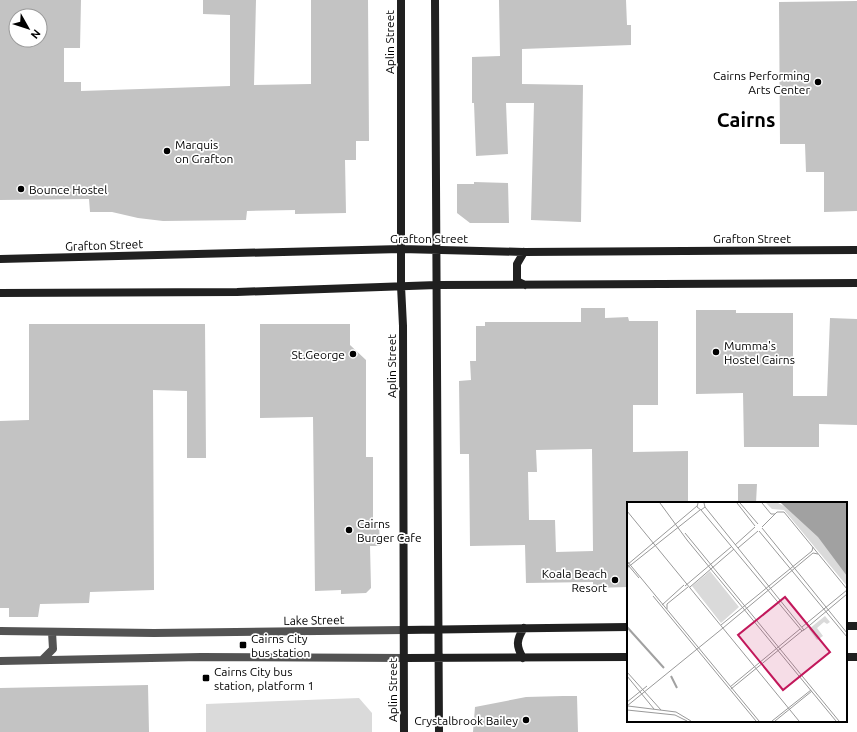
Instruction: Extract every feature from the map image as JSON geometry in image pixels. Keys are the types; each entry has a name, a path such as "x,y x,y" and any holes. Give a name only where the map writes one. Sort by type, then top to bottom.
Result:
{"street":[{"name":"Aplin Street","path":"401,0 401,286 403,326 405,630 404,732"},
{"path":"435,0 435,250 437,285 439,732"},
{"name":"Grafton Street","path":"0,259 401,249 524,252 857,250"},
{"path":"524,252 517,264 517,281 526,286"},
{"path":"0,293 237,292 437,285 526,286 857,283"},
{"name":"Lake Street","path":"0,631 285,633 627,627"},
{"path":"523,658 518,649 517,639 524,628"},
{"path":"42,660 53,649 52,632"},
{"path":"0,661 201,657 627,657"}],"shaded area":[{"path":"359,698 372,713 372,732 206,732 206,704"}],"building":[{"path":"0,0 81,0 80,48 64,48 64,82 81,82 81,91 230,86 230,15 203,14 203,0 256,0 254,85 311,84 311,0 368,0 369,141 356,141 356,160 345,160 346,213 295,214 295,210 247,211 246,220 163,221 138,218 112,212 90,212 89,199 0,200"},
{"path":"499,0 626,0 627,25 631,25 631,45 522,49 522,84 583,85 581,222 531,220 534,103 506,103 508,154 476,156 474,103 472,103 472,57 500,56"},
{"name":"Cairns Performing Arts Center","path":"857,1 857,211 824,212 824,172 806,172 805,144 780,144 779,2"},
{"path":"474,182 508,183 509,223 470,223 457,213 457,184 474,184"},
{"path":"581,308 605,308 605,318 628,317 629,321 658,321 658,405 633,405 633,452 688,451 688,502 627,502 627,587 593,588 593,582 526,583 525,545 470,546 469,454 460,454 459,381 471,380 470,361 476,361 476,326 485,326 485,322 581,322","holes":["592,449 593,551 556,552 555,520 529,520 528,472 537,472 536,450"]},
{"path":"696,310 736,310 736,313 793,313 793,396 827,396 830,318 857,319 857,425 819,424 819,447 744,447 743,393 696,394"},
{"path":"29,324 205,324 206,458 187,458 187,391 153,390 154,590 90,592 89,603 40,604 38,617 9,617 9,608 0,608 0,421 29,420"},
{"path":"260,324 350,324 350,345 366,360 366,457 373,457 373,524 379,524 380,546 370,546 371,588 366,593 341,594 341,590 315,591 313,417 260,418"},
{"path":"738,484 757,484 756,502 738,502"},
{"path":"148,685 149,732 0,732 0,688"},
{"name":"Crystalbrook Bailey","path":"577,696 578,732 473,732 475,707 526,697"}],"place":[{"name":"Cairns Performing Arts Center","path":"818,82"},
{"name":"Marquis on Grafton","path":"167,151"},
{"name":"Bounce Hostel","path":"21,189"},
{"name":"Mumma's Hostel Cairns","path":"716,352"},
{"name":"St.George","path":"353,354"},
{"name":"Cairns Burger Cafe","path":"349,530"},
{"name":"Koala Beach Resort","path":"615,580"},
{"name":"Cairns City bus station","path":"243,645"},
{"name":"Cairns City bus station, platform 1","path":"206,678"},
{"name":"Crystalbrook Bailey","path":"526,720"}],"district":[{"name":"Cairns","path":"746,119"}]}
